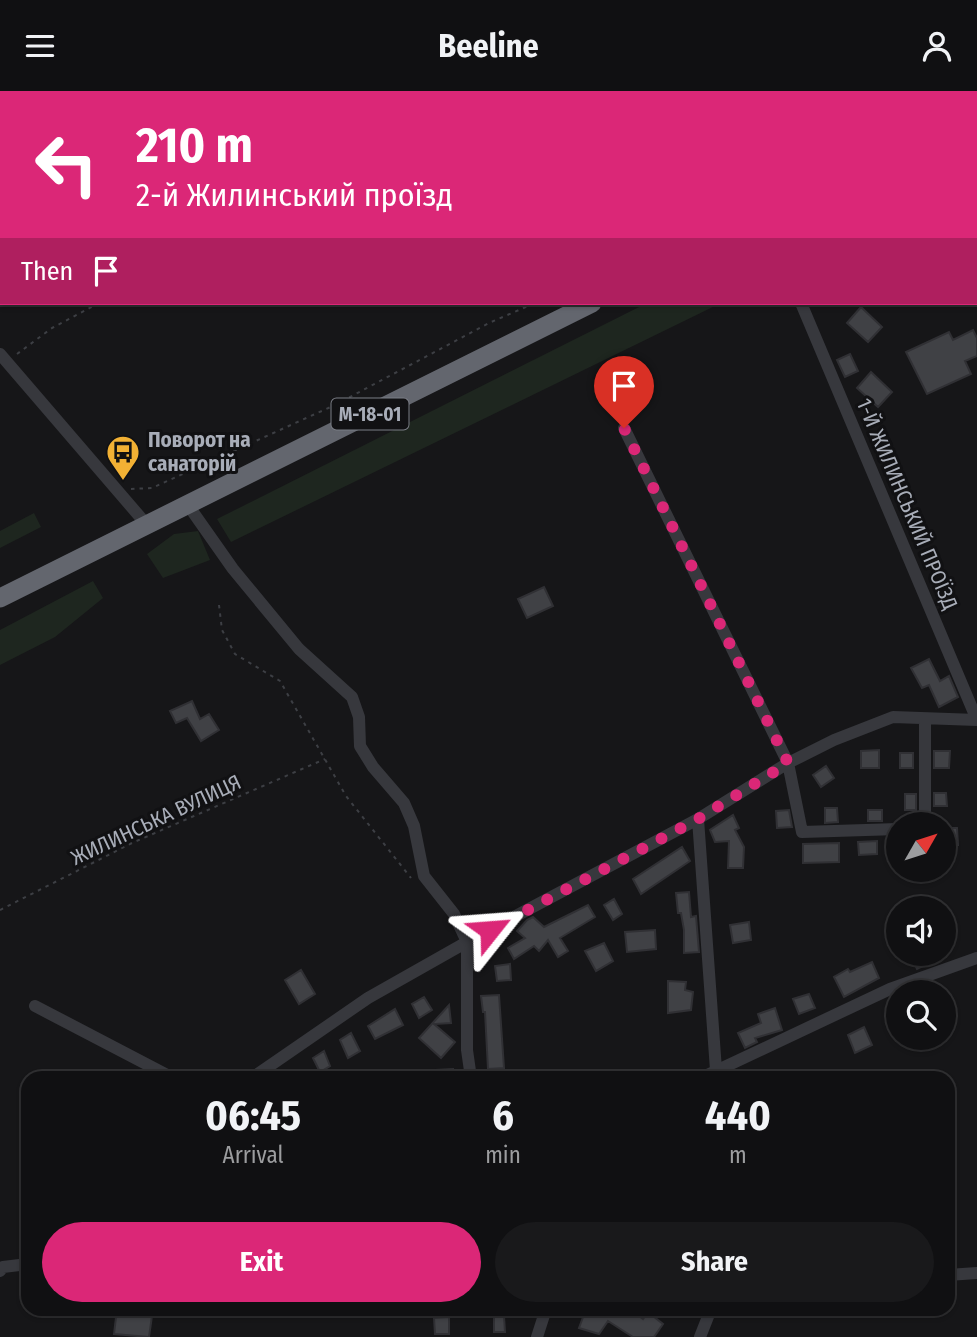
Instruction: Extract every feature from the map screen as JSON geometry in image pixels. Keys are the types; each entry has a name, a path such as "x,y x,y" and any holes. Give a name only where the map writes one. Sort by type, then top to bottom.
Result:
{"highway":[{"name":"М-18-01","path":"0,598 588,305"}],"street":[{"name":"1-Й ЖИЛИНСЬКИЙ ПРОЇЗД","path":"802,305 977,720"},
{"path":"3,358 148,525"},
{"path":"624,428 788,763 802,832 886,829"},
{"path":"188,505 233,569 299,649 352,697 359,717 360,746 373,767 404,803 414,826 424,876 454,913 467,942 467,1050 470,1071"},
{"path":"262,1071 368,998 698,819 788,763 834,740 893,717 977,720"},
{"path":"925,719 925,812"},
{"path":"698,819 716,1070 890,989 977,958"},
{"path":"35,1006 160,1071"},
{"path":"0,1271 3,1267 21,1265"},
{"path":"955,1275 977,1273"},
{"path":"537,1337 544,1316"},
{"path":"701,1337 708,1316"}],"path":[{"path":"3,358 95,305"},
{"path":"120,493 135,488 152,488 335,405 489,323 530,305"},
{"path":"219,605 222,630 235,654 280,681 346,796 416,884"},
{"name":"ЖИЛИНСЬКА ВУЛИЦЯ","path":"0,910 132,843 325,759"}],"shaded area":[{"path":"643,305 717,305 231,542 217,519"},
{"path":"34,513 41,527 0,548 0,531"},
{"path":"198,531 210,560 163,578 147,554 174,534"},
{"path":"93,581 103,598 55,637 0,665 0,630"}],"building":[{"path":"861,307 882,327 868,342 847,323"},
{"path":"973,330 977,338 977,356 965,361 971,374 927,394 906,352 949,332 953,340"},
{"path":"850,354 858,371 845,377 837,360"},
{"path":"871,372 892,392 878,407 857,388"},
{"path":"544,587 553,606 527,618 518,599"},
{"path":"929,659 940,681 949,676 958,697 939,707 929,685 922,688 911,668"},
{"path":"192,701 200,719 209,714 219,730 201,741 187,718 176,723 170,711"},
{"path":"879,750 879,768 861,768 861,751"},
{"path":"934,751 950,751 949,768 934,768"},
{"path":"900,753 913,753 913,768 900,768"},
{"path":"826,766 834,778 821,787 813,775"},
{"path":"934,793 946,793 947,806 934,806"},
{"path":"905,794 916,794 916,810 905,810"},
{"path":"825,808 837,808 838,822 825,823"},
{"path":"789,810 792,827 777,828 776,811"},
{"path":"868,810 882,810 882,821 868,821"},
{"path":"733,815 739,828 735,830 744,847 743,868 728,868 729,841 715,842 710,830"},
{"path":"877,841 877,854 859,855 858,842"},
{"path":"839,843 839,862 803,863 803,844"},
{"path":"682,847 690,861 641,894 633,879"},
{"path":"689,892 691,917 696,916 699,952 684,953 684,930 681,913 678,913 676,893"},
{"path":"614,899 622,914 613,920 604,905"},
{"path":"588,905 595,917 560,938 568,951 558,957 548,940 539,951 534,946 514,959 508,948 525,938 517,931 527,920 533,917 544,927"},
{"path":"749,922 751,940 733,943 730,925"},
{"path":"655,930 656,949 627,952 625,932"},
{"path":"604,943 613,961 596,971 585,951"},
{"path":"872,962 879,978 844,997 834,977 848,969 850,972"},
{"path":"510,964 511,980 497,981 495,966"},
{"path":"301,970 315,994 299,1004 285,980"},
{"path":"668,981 686,982 685,990 693,992 691,1010 668,1013"},
{"path":"809,994 815,1008 799,1014 793,999"},
{"path":"499,995 504,1068 488,1069 485,1012 481,996"},
{"path":"424,997 432,1010 419,1018 412,1004"},
{"path":"449,1005 451,1023 434,1024 455,1042 441,1058 419,1038"},
{"path":"775,1008 782,1030 755,1038 757,1042 745,1048 738,1033 761,1023 758,1014"},
{"path":"395,1009 403,1025 375,1039 368,1026"},
{"path":"864,1027 872,1045 855,1053 848,1035"},
{"path":"351,1033 360,1051 348,1058 340,1040"},
{"path":"324,1051 330,1066 320,1071 313,1058"},
{"path":"116,1316 152,1316 149,1337 114,1334"},
{"path":"494,1316 504,1316 505,1332 494,1332"},
{"path":"583,1316 639,1316 643,1319 645,1316 653,1316 663,1324 654,1337 633,1337 608,1321 599,1334 579,1328"},
{"path":"449,1317 449,1334 435,1334 434,1318"}],"place":[{"name":"Поворот на санаторій","path":"123,482"}],"route":[{"path":"490,930 698,819 788,763 624,428"}]}
